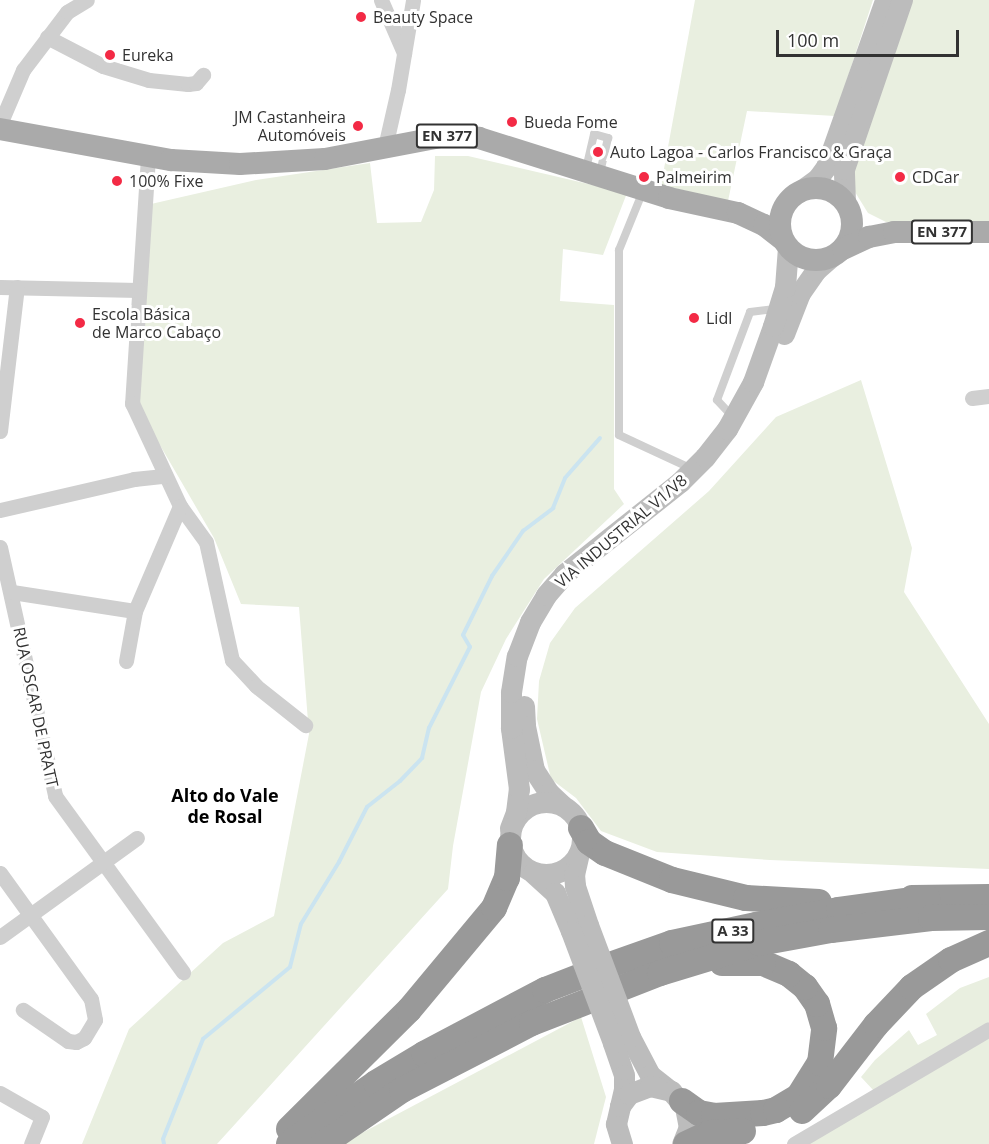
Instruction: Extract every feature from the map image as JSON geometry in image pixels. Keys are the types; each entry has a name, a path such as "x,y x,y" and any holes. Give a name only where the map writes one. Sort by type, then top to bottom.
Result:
{"highway":[{"path":"580,828 597,848 624,862 672,880 729,895 793,903 927,898"},
{"path":"274,1144 409,1010 494,908 507,878 510,836"},
{"name":"A 33","path":"289,1144 376,1083 424,1054 545,990 607,966 672,944 839,910 927,898 989,897"},
{"name":"A 33","path":"323,1144 402,1090 522,1028 579,1003 660,973 759,943 831,930 931,918 989,917"},
{"path":"684,1144 710,1133 762,1129 805,1110 829,1086 876,1025 912,987 951,960 989,943"},
{"path":"660,973 738,961 773,967 789,974 805,987 817,1004 824,1028 824,1051 815,1075 799,1096 788,1104 763,1113 723,1117 699,1113 676,1096"}],"main road":[{"path":"785,243 780,226 782,211 795,196 818,178 826,167 885,0"},
{"path":"837,253 852,230 844,169 902,0"},
{"name":"EN 377","path":"0,129 148,157 192,162 261,163 326,159 446,136 479,138 644,189 738,213 764,225 800,257 816,261 869,237 894,232 989,232"},
{"name":"EN 377","path":"738,213 765,210 811,188 824,189 835,194 867,222 894,232"},
{"name":"VIA INDUSTRIAL V1/V8","path":"510,836 519,789 511,728 511,692 517,656 530,622 546,595 564,574 693,470 734,418 753,382 779,308 785,287 785,243"},
{"name":"VIA INDUSTRIAL V1/V8","path":"562,806 549,794 536,776 525,726 527,676 543,628 560,600 582,576 689,492 727,451 764,387 800,293 816,270 837,253"},
{"path":"579,928 574,874 582,836 580,828 574,814 562,806 553,802 535,803 520,813 510,836 515,859 555,893 579,928 622,1040 650,1075 676,1096 689,1120 684,1144"},
{"path":"533,873 549,875 563,870 579,853"},
{"path":"617,1130 624,1075 622,1040"},
{"path":"617,1130 629,1094 642,1088 657,1087 676,1096"}],"street":[{"path":"0,124 23,70 67,12 87,0"},
{"path":"381,0 404,53"},
{"path":"385,147 413,0"},
{"path":"47,37 103,66 149,80 188,84 196,83 203,75"},
{"path":"148,157 132,403 164,476 180,506 206,542 232,660 256,686 305,725"},
{"path":"0,287 138,290"},
{"path":"0,430 17,287"},
{"path":"972,398 989,396"},
{"path":"0,510 134,479 164,476"},
{"path":"126,661 135,611 180,506"},
{"name":"RUA OSCAR DE PRATT","path":"0,547 12,592 54,796 183,972"},
{"path":"12,592 135,611"},
{"path":"0,937 137,838"},
{"path":"0,873 91,999 95,1020 84,1038 76,1042 68,1041 24,1010"},
{"path":"794,1144 989,1029"},
{"path":"0,1093 42,1117 31,1144"}],"lane":[{"path":"644,189 619,250 619,435 688,465 693,470"},
{"path":"734,418 715,395 750,312 779,308"}],"green space":[{"path":"695,0 873,0 835,116 747,111 728,201 661,185"},
{"path":"912,0 989,0 989,221 886,222 868,213 855,192 852,177"},
{"path":"435,156 468,156 627,193 603,255 563,249 560,301 614,305 614,489 624,504 544,579 506,639 481,692 453,846 448,889 217,1144 82,1144 129,1029 223,943 274,916 309,734 299,607 241,604 214,538 139,409 151,204 256,180 370,163 377,223 421,222 434,190"},
{"path":"861,380 912,548 904,592 989,724 989,869 770,860 657,852 601,831 576,798 551,779 537,719 539,681 550,643 575,608 709,491 776,417"},
{"path":"989,977 989,1022 874,1091 861,1077 875,1060 909,1030 918,1045 937,1035 926,1014 960,988"},
{"path":"581,1017 606,1097 594,1144 341,1144"},
{"path":"989,1034 989,1144 801,1144"}],"waterway":[{"path":"164,1144 163,1139 203,1039 290,967 301,924 339,862 367,807 400,781 422,758 429,728 470,647 463,635 492,576 523,531 553,508 565,478 600,438"}],"place":[{"name":"Beauty Space","path":"361,17"},
{"name":"Eureka","path":"110,55"},
{"name":"Bueda Fome","path":"512,122"},
{"name":"JM Castanheira Automóveis","path":"358,126"},
{"name":"Auto Lagoa - Carlos Francisco & Graça","path":"598,152"},
{"name":"Palmeirim","path":"644,177"},
{"name":"CDCar","path":"900,177"},
{"name":"100% Fixe","path":"117,181"},
{"name":"Lidl","path":"694,318"},
{"name":"Escola Básica de Marco Cabaço","path":"80,323"}],"district":[{"name":"Alto do Vale de Rosal","path":"225,806"}]}
